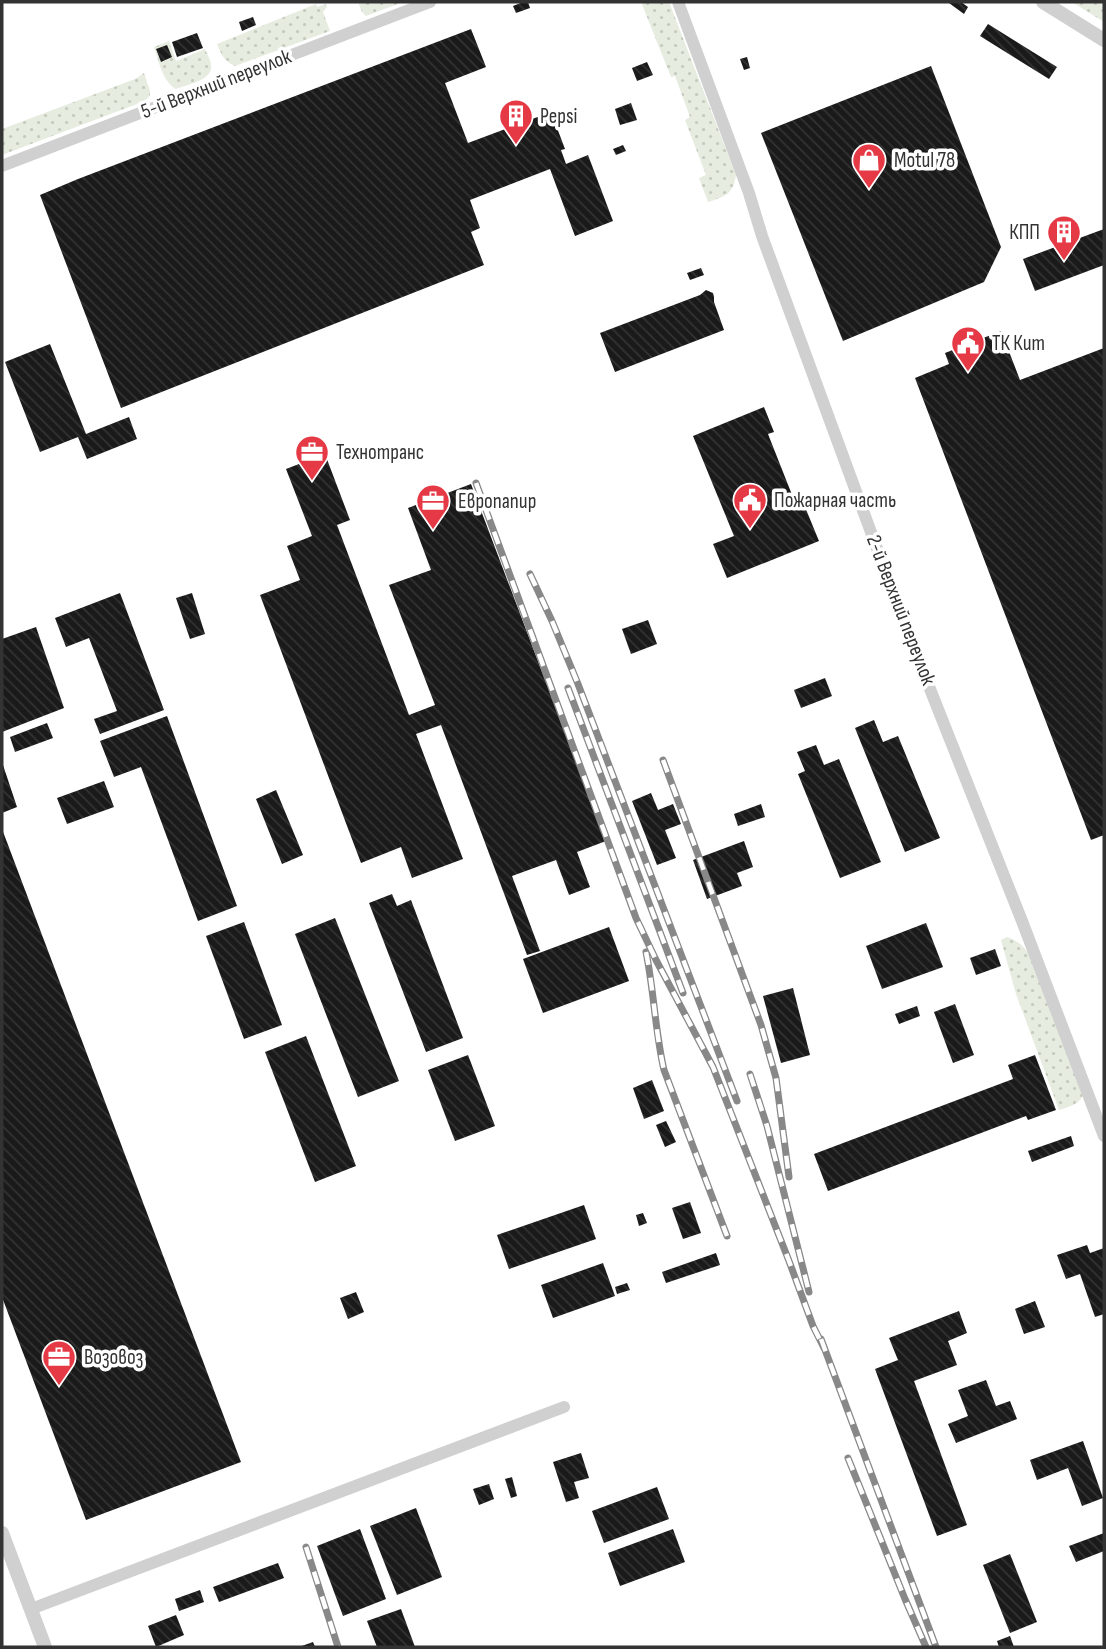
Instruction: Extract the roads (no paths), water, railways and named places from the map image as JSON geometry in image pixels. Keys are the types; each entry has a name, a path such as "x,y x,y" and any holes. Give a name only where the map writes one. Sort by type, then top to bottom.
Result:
{"street":[{"name":"5-й Верхний переулок","path":"2,166 430,2"},
{"name":"2-й Верхний переулок","path":"678,2 911,641 1104,1136"},
{"path":"1043,2 1104,40"},
{"path":"31,1609 564,1408"},
{"path":"2,1533 45,1647"}],"railway":[{"path":"476,483 636,918 713,1067 813,1326 824,1348"},
{"path":"530,574 578,684 737,1101"},
{"path":"568,688 683,993"},
{"path":"663,760 761,1025 776,1078 789,1177"},
{"path":"646,952 664,1070 727,1236"},
{"path":"750,1074 767,1126 809,1292"},
{"path":"821,1339 936,1647"},
{"path":"848,1458 926,1647"},
{"path":"306,1547 338,1647"}],"place":[{"name":"Pepsi","path":"516,146"},
{"name":"Motul 78","path":"869,190"},
{"name":"КПП","path":"1064,262"},
{"name":"ТК Кит","path":"968,373"},
{"name":"Технотранс","path":"312,482"},
{"name":"Пожарная часть","path":"750,530"},
{"name":"Европапир","path":"433,531"},
{"name":"Возовоз","path":"59,1387"}]}
